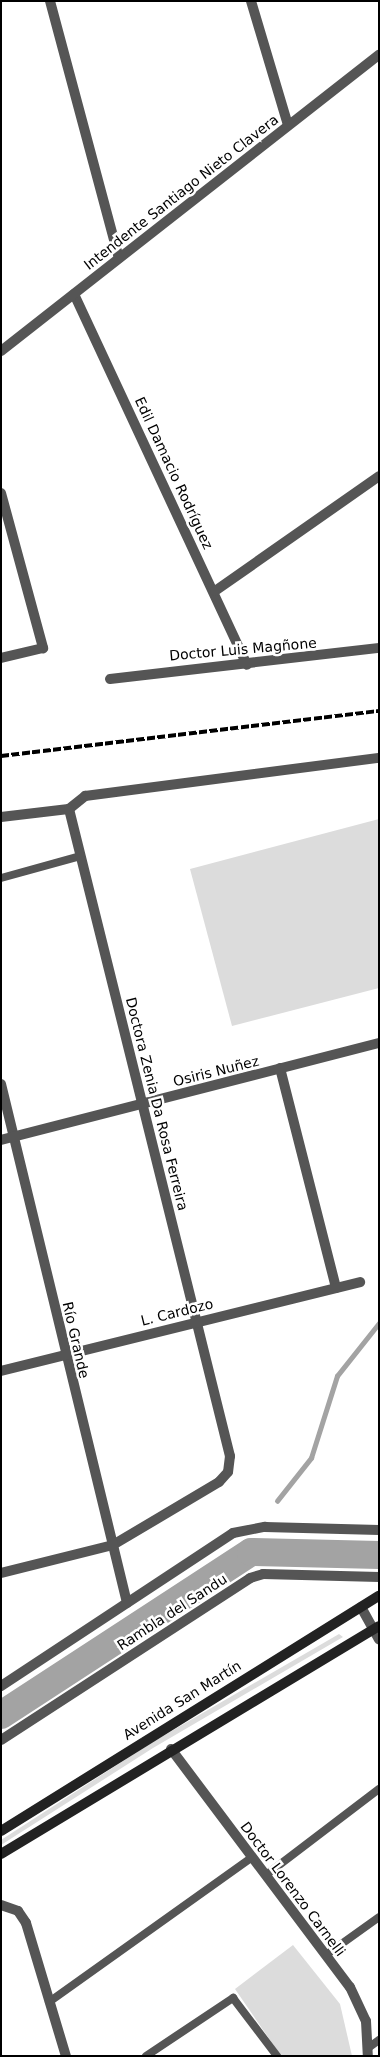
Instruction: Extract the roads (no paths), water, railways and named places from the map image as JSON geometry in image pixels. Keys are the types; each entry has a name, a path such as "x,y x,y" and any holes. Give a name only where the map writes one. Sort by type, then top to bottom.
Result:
{"street":[{"path":"50,1 118,258"},
{"path":"250,1 288,125"},
{"name":"Intendente Santiago Nieto Clavera","path":"1,351 379,55"},
{"name":"Edil Damacio Rodríguez","path":"74,294 215,590 247,665"},
{"path":"215,590 379,476"},
{"path":"1,493 43,648 1,658"},
{"name":"Doctor Luis Magñone","path":"110,679 174,668 247,665 379,648"},
{"path":"1,817 69,809 85,796 379,758"},
{"name":"Doctora Zenia Da Rosa Ferreira","path":"69,809 141,1104 198,1320 230,1456 228,1472 113,1545"},
{"name":"Osiris Nuñez","path":"1,1140 379,1043"},
{"path":"280,1068 336,1288"},
{"name":"Río Grande","path":"1,1084 65,1354 127,1603"},
{"name":"L. Cardozo","path":"1,1370 198,1320 360,1282"},
{"path":"1,1686 127,1603 248,1528 379,1530"},
{"path":"1,1573 113,1545"},
{"name":"Rambla del Sandu","path":"1,1740 250,1578 263,1574 379,1576"},
{"name":"Avenida San Martín","path":"1,1831 379,1596"},
{"path":"361,1606 376,1627 379,1639"},
{"path":"1,1854 171,1749 376,1627"},
{"name":"Doctor Lorenzo Carnelli","path":"171,1749 360,2003 368,2052"},
{"path":"6,1906 26,1923 66,2056"}],"lane":[{"path":"1,878 81,856"},
{"path":"266,1875 379,1789"},
{"path":"50,2002 252,1857"},
{"path":"326,1955 379,1917"},
{"path":"146,2056 233,1998 277,2056"},
{"path":"368,2052 379,2040"}],"waterway":[{"path":"277,1501 311,1458 337,1376 379,1323"},
{"path":"1,1715 251,1552 379,1555"}],"railway":[{"path":"1,756 379,711"}]}
